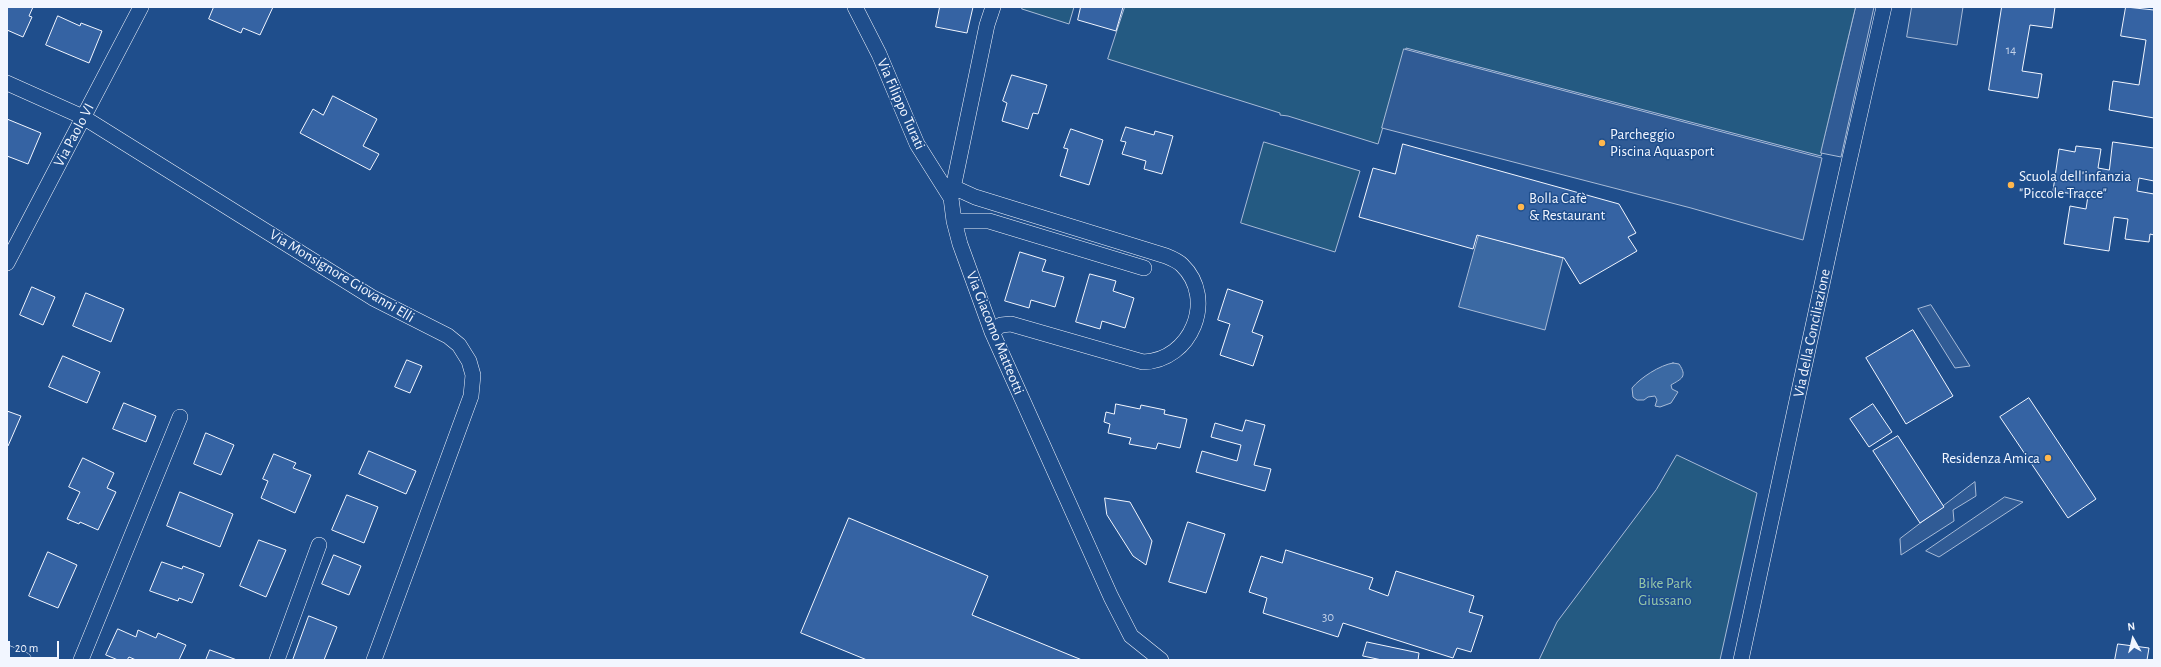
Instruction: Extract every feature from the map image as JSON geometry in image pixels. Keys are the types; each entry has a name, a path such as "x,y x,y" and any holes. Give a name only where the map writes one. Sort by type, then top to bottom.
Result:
{"street":[{"name":"Via Paolo VI","path":"7,263 141,7"},
{"name":"Via Filippo Turati","path":"855,7 879,54 917,144 952,192"},
{"name":"Via Giacomo Matteotti","path":"993,7 985,33 952,192 954,221 960,244 992,332 1111,597 1131,636 1161,660"},
{"name":"Via della Conciliazione","path":"1741,660 1835,224 1884,7"},
{"name":"Via Monsignore Giovanni Elli","path":"7,83 83,117 373,298 443,333 456,342 467,357 473,375 471,396 374,660"},
{"path":"952,192 975,197 1166,256 1182,264 1196,286 1197,315 1192,331 1179,347 1163,359 1156,362 1143,362 1011,324 1001,325 992,332"},
{"path":"954,221 989,221 1144,268"},
{"path":"81,660 180,417"},
{"path":"277,660 319,545"},
{"name":"Via Giacomo Matteotti","path":"1136,640 1145,660"},
{"path":"7,653 24,660"}],"green space":[{"path":"1023,7 1074,7 1069,24 1022,9"},
{"path":"1125,7 1856,7 1821,156 1406,48 1378,144 1288,116 1280,115 1280,113 1108,59"},
{"path":"1264,142 1360,171 1335,252 1241,223"},
{"name":"Bike Park Giussano","path":"1677,455 1757,493 1720,660 1539,660 1557,622 1656,490"}],"shaded area":[{"path":"1856,7 1874,7 1841,157 1821,153"},
{"path":"1912,7 1963,7 1957,45 1907,37"},
{"name":"Parcheggio Piscina Aquasport","path":"1404,49 1822,158 1803,240 1691,208 1382,128"},
{"path":"1479,235 1563,258 1545,330 1459,307"},
{"path":"1931,305 1970,366 1955,368 1918,309"},
{"path":"1673,363 1679,364 1682,368 1683,375 1671,385 1672,389 1678,392 1671,403 1660,407 1655,406 1657,400 1655,396 1648,397 1644,400 1637,400 1633,397 1632,388 1640,380 1656,369"},
{"path":"1975,482 1976,496 1953,510 1954,521 1901,555 1900,539"},
{"path":"2005,497 2023,502 1939,557 1926,551"}],"building":[{"path":"7,7 33,7 29,16 32,17 23,37 7,30"},
{"path":"214,7 273,7 260,35 243,28 241,33 209,19"},
{"path":"940,7 973,7 967,33 936,27"},
{"path":"1081,7 1123,7 1116,31 1078,20"},
{"path":"2002,7 2055,7 2052,28 2030,25 2022,71 2042,74 2038,98 1989,90"},
{"path":"2126,7 2154,10 2154,118 2109,110 2113,81 2139,85 2146,40 2121,36"},
{"path":"58,16 80,26 81,23 102,31 89,63 46,45"},
{"path":"1012,75 1047,85 1038,114 1033,113 1028,129 1002,121 1007,103 1003,101"},
{"path":"333,96 377,119 363,146 379,154 370,170 300,133 313,109 323,115"},
{"path":"7,119 41,133 28,164 7,156"},
{"path":"1126,127 1154,135 1155,131 1173,136 1162,174 1144,169 1146,161 1122,154 1126,142 1121,141"},
{"path":"1071,129 1103,140 1089,185 1060,176 1068,149 1064,148"},
{"path":"2113,142 2154,148 2154,181 2139,178 2137,191 2154,194 2154,235 2150,234 2149,242 2125,239 2128,219 2114,217 2109,251 2064,244 2070,206 2086,209 2088,196 2053,191 2059,149 2075,152 2076,146 2101,149 2098,168 2109,170"},
{"path":"1403,144 1619,204 1636,233 1628,237 1637,251 1580,284 1564,258 1477,235 1473,249 1359,217 1373,168 1395,174"},
{"path":"1020,252 1046,260 1042,271 1064,277 1055,307 1031,300 1029,308 1005,301"},
{"path":"1090,274 1116,281 1113,291 1134,298 1125,328 1102,321 1100,329 1076,322"},
{"path":"32,287 55,297 43,325 20,315"},
{"path":"1228,289 1263,301 1252,332 1263,336 1253,366 1220,355 1230,324 1218,320"},
{"path":"86,293 124,309 111,342 73,326"},
{"path":"1913,330 1953,396 1906,424 1866,358"},
{"path":"63,356 100,372 87,403 49,387"},
{"path":"407,360 422,366 410,393 395,387"},
{"name":"Residenza Amica","path":"2029,398 2096,499 2068,518 2000,417"},
{"path":"124,403 156,416 146,442 113,429"},
{"path":"1116,404 1140,409 1141,405 1165,410 1164,414 1187,419 1180,448 1158,443 1156,449 1129,444 1131,438 1108,433 1110,424 1104,422 1106,412 1114,414"},
{"path":"1873,404 1892,432 1869,447 1850,419"},
{"path":"7,411 21,416 8,446 7,446"},
{"path":"1246,420 1265,425 1254,465 1271,469 1265,491 1196,472 1202,451 1237,461 1241,445 1211,437 1215,423 1242,431"},
{"path":"206,433 234,445 221,475 194,464"},
{"path":"1898,436 1944,507 1920,523 1873,451"},
{"path":"369,451 416,471 406,494 359,474"},
{"path":"274,454 296,463 293,468 311,475 295,513 261,498 268,481 263,479"},
{"path":"83,458 114,473 107,488 116,492 98,530 80,522 79,524 67,519 80,492 69,487"},
{"path":"180,492 233,514 220,547 167,526"},
{"path":"347,495 378,507 364,543 332,530"},
{"path":"1105,498 1130,502 1152,541 1146,565 1133,556 1107,515"},
{"path":"849,518 988,576 972,615 1082,660 867,660 801,633"},
{"path":"1188,522 1225,534 1206,593 1169,582"},
{"path":"259,540 286,550 266,597 240,586"},
{"path":"1286,550 1373,578 1369,589 1388,596 1396,571 1474,596 1469,612 1483,616 1471,652 1457,648 1453,658 1343,623 1338,637 1263,613 1267,598 1249,592 1261,556 1282,563"},
{"path":"48,552 77,565 58,608 29,596"},
{"path":"334,555 361,566 349,595 322,584"},
{"path":"162,562 182,569 183,566 204,574 192,603 179,598 178,601 150,591"},
{"path":"309,616 337,627 324,660 293,660"},
{"path":"118,629 136,637 138,630 156,638 158,633 186,645 179,660 136,660 129,657 127,660 118,660 106,655"},
{"path":"1367,642 1419,653 1418,660 1382,660 1363,656"},
{"path":"2118,644 2149,648 2147,660 2115,660"},
{"path":"210,650 237,660 206,660"}],"place":[{"name":"Parcheggio Piscina Aquasport","path":"1602,143"},
{"name":"Scuola dell'infanzia \"Piccole Tracce\"","path":"2011,185"},
{"name":"Bolla Cafè & Restaurant","path":"1521,207"},
{"name":"Residenza Amica","path":"2048,458"}]}
